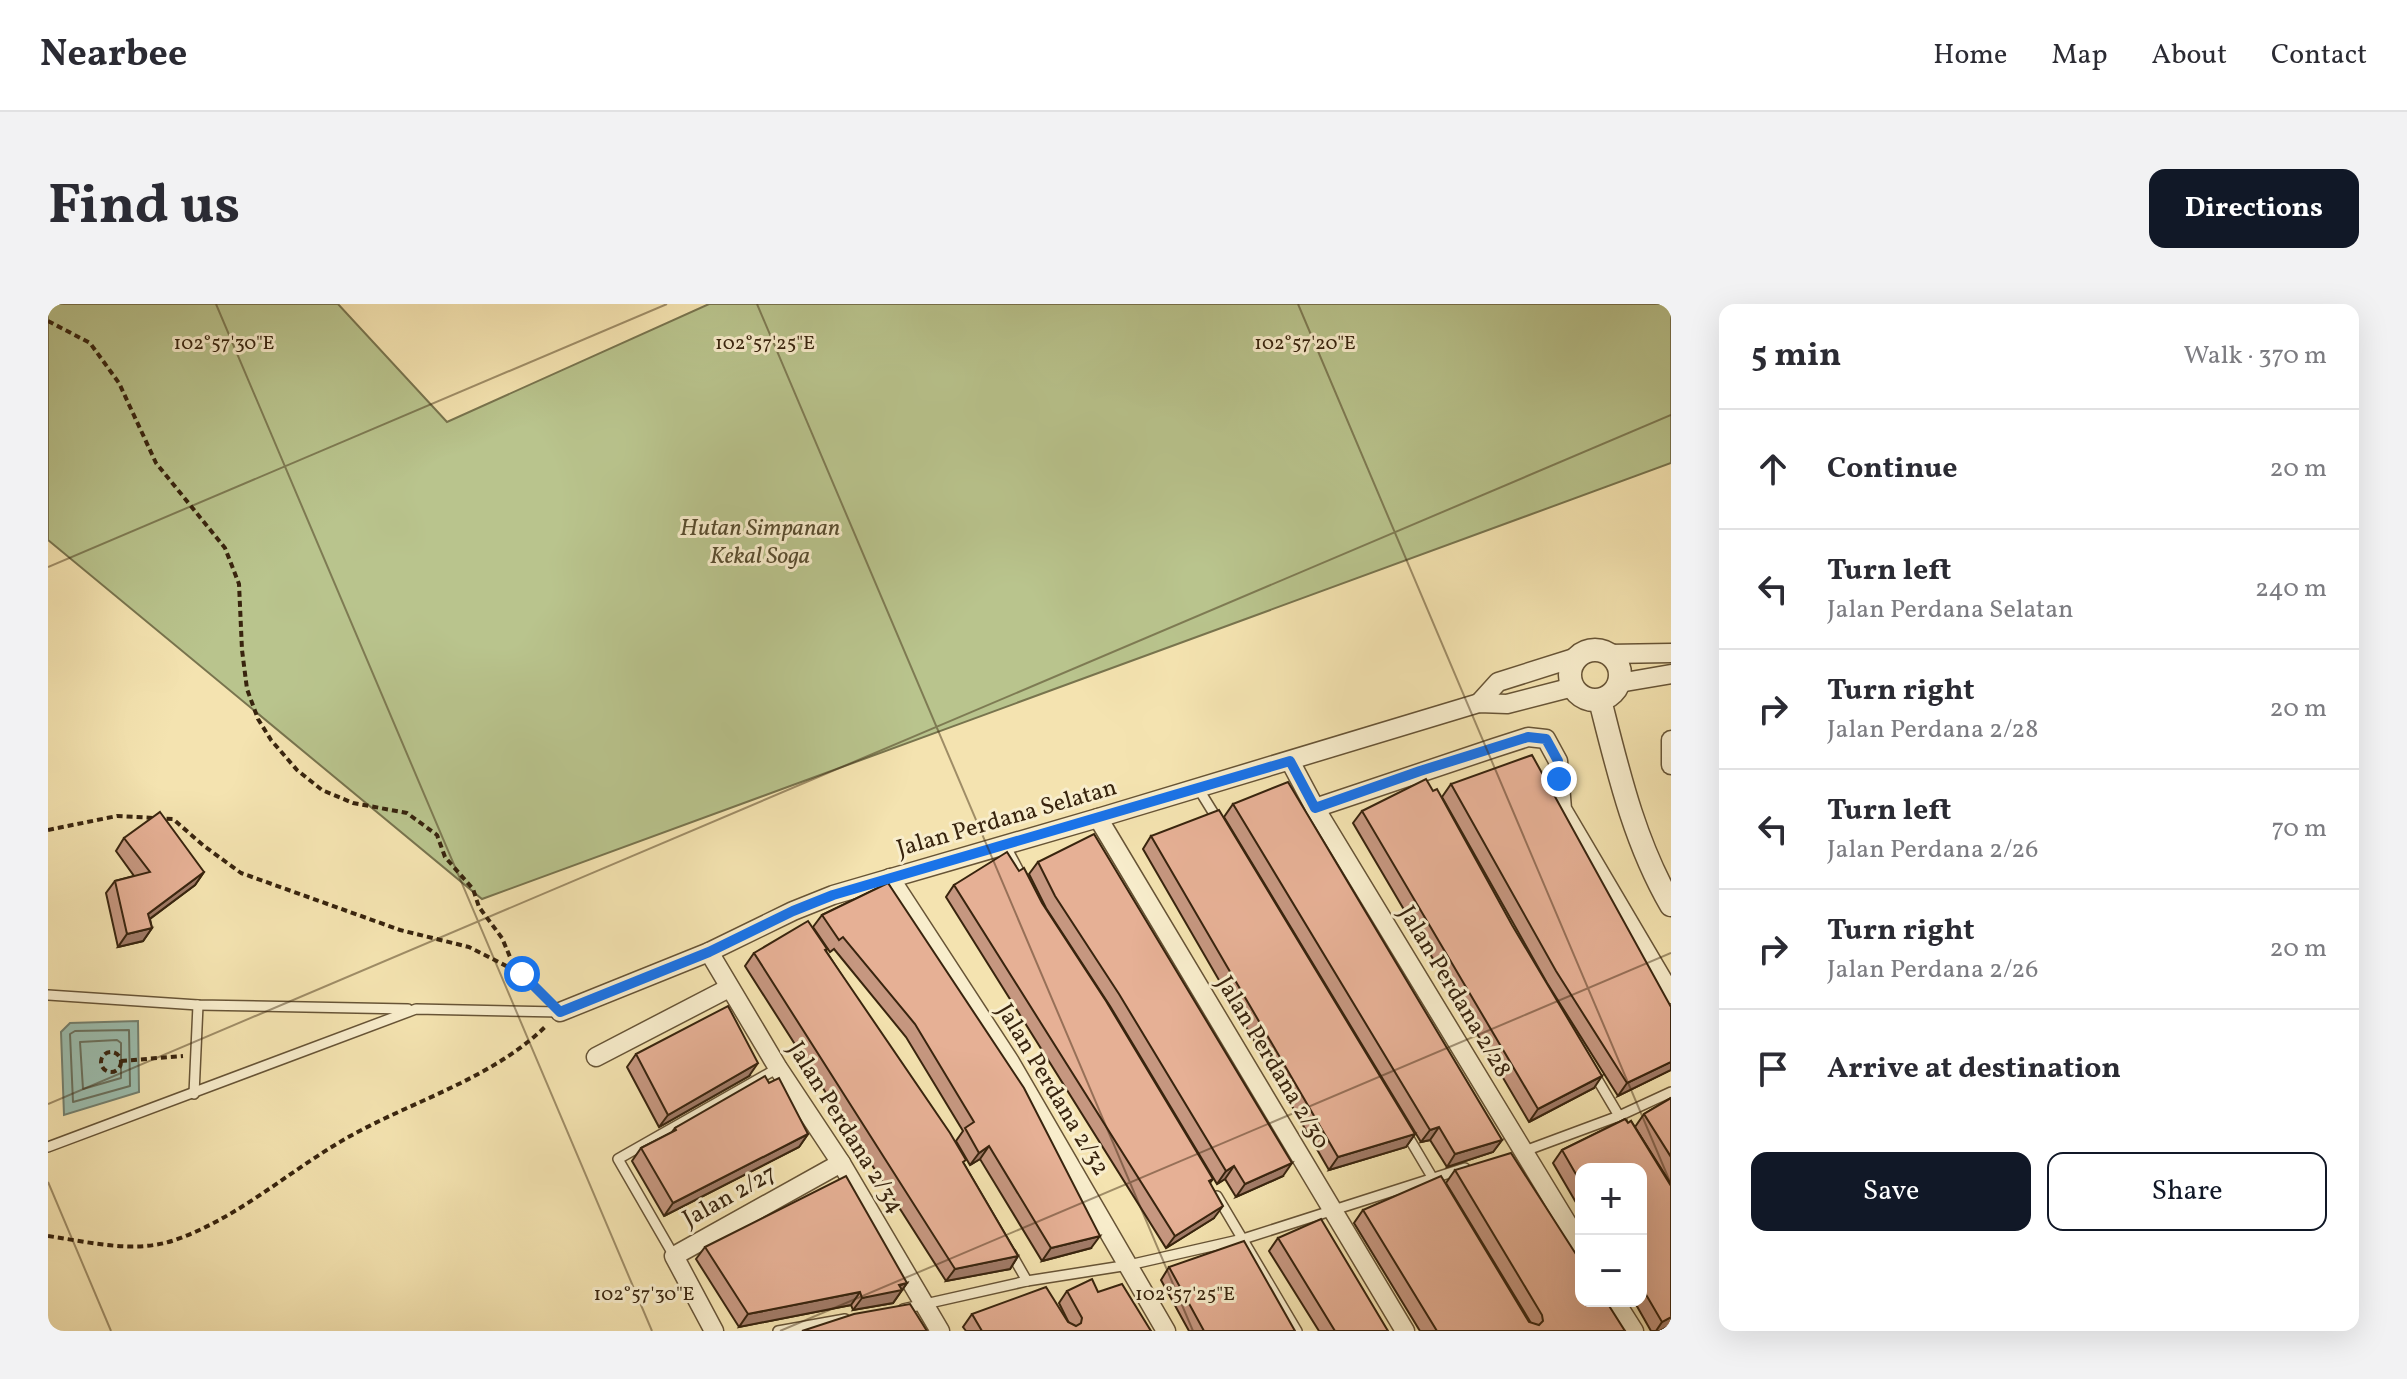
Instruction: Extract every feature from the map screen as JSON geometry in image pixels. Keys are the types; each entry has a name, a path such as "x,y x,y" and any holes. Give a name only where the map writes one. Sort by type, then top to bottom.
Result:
{"street":[{"path":"1479,703 1498,682 1592,650 1608,654 1671,653"},
{"path":"1608,654 1619,667 1619,683"},
{"path":"1577,657 1570,672 1573,687 1584,698 1600,700 1619,683 1671,674"},
{"path":"1479,703 1507,704 1573,687"},
{"path":"1600,700 1630,816 1653,875 1671,905"},
{"name":"Jalan Perdana Selatan","path":"560,1012 797,918 833,895 1479,703"},
{"path":"1315,808 1423,778 1528,737 1546,739 1558,761 1562,809 1671,994"},
{"path":"1671,740 1671,765"},
{"name":"Jalan Perdana 2/28","path":"1290,761 1515,1154 1575,1238"},
{"name":"Jalan Perdana 2/30","path":"1098,818 1405,1331"},
{"name":"Jalan Perdana 2/32","path":"890,878 1010,1062 1166,1331"},
{"name":"Jalan Perdana 2/34","path":"709,952 778,1068 841,1163 940,1331"},
{"path":"596,1057 729,988"},
{"name":"Jalan 2/27","path":"714,1331 674,1256 841,1163"},
{"path":"1619,1307 1634,1331"}],"lane":[{"path":"1198,788 1223,828"},
{"path":"1005,845 1026,885"},
{"path":"48,995 198,1005 560,1012"},
{"path":"194,1094 198,1005"},
{"path":"48,1147 416,1009"},
{"path":"1588,1063 1627,1128"},
{"path":"674,1256 618,1159 778,1068"},
{"path":"1515,1154 1619,1116 1671,1092"},
{"path":"1401,1124 1441,1190"},
{"path":"895,1310 1032,1280 1129,1265 1243,1239 1478,1165"},
{"path":"1212,1188 1297,1331"},
{"path":"1005,1242 1044,1292"},
{"path":"778,1331 851,1318"}],"path":[{"path":"48,321 90,343 119,383 156,463 225,548 239,584 247,689 258,719 271,740 297,770 322,790 353,803 407,813 437,835 445,857 473,889 479,907 502,938 510,957 522,974 560,1012 521,1050 465,1082 351,1135 216,1222 174,1241 137,1248 48,1236"},
{"path":"48,830 117,816 173,819 241,873 400,930 469,947 522,974"},
{"path":"111,1052 120,1056 121,1061 117,1070 112,1072 107,1071 102,1063 106,1054 111,1052"},
{"path":"121,1061 196,1055"}],"green space":[{"name":"Hutan Simpanan Kekal Soga","path":"48,304 338,304 447,422 709,304 1671,304 1671,463 482,899 48,540"}],"water":[{"path":"138,1021 139,1092 64,1115 61,1032 70,1023"}],"building":[{"path":"1532,755 1671,1007 1671,1062 1627,1083 1556,971 1451,784"},
{"path":"1426,779 1433,791 1437,789 1512,925 1602,1076 1538,1109 1362,811"},
{"path":"1288,782 1502,1140 1455,1154 1439,1127 1430,1130 1233,804"},
{"path":"1219,810 1415,1134 1338,1157 1151,836"},
{"path":"160,812 204,872 148,914 152,928 127,934 115,881 150,872 124,838"},
{"path":"1094,834 1292,1163 1245,1184 1234,1166 1226,1171 1119,994 1055,896 1038,862"},
{"path":"1007,852 1019,871 1024,868 1042,903 1106,1001 1213,1179 1209,1181 1223,1206 1175,1236 954,885"},
{"path":"888,883 1024,1088 1100,1236 1051,1248 989,1146 979,1153 965,1128 974,1122 915,1024 843,937 839,940 822,915"},
{"path":"808,921 950,1133 966,1160 963,1162 1018,1256 955,1269 754,953"},
{"path":"728,1006 758,1063 668,1115 636,1054"},
{"path":"765,1076 769,1083 779,1078 808,1134 673,1203 641,1148"},
{"path":"1671,1098 1671,1157 1644,1114"},
{"path":"1625,1119 1628,1123 1631,1121 1671,1186 1671,1317 1662,1322 1647,1296 1647,1163 1575,1163 1575,1173 1562,1150"},
{"path":"1511,1153 1575,1253 1575,1307 1610,1307 1625,1331 1437,1331 1363,1210 1441,1176 1529,1322 1539,1325 1543,1321 1455,1170"},
{"path":"846,1176 907,1283 899,1285 902,1290 862,1298 860,1292 748,1314 705,1247"},
{"path":"1321,1219 1388,1331 1335,1331 1278,1238"},
{"path":"1244,1241 1295,1331 1204,1331 1169,1267"},
{"path":"1092,1279 1098,1292 1122,1284 1151,1331 982,1331 972,1314 1046,1287 1068,1322 1076,1326 1082,1318 1067,1291"},
{"path":"910,1304 927,1331 802,1331 854,1314"}],"route":[{"path":"522,974 560,1012 709,952 833,895 1290,761 1315,808 1528,737 1546,739 1558,761 1559,779"}]}
